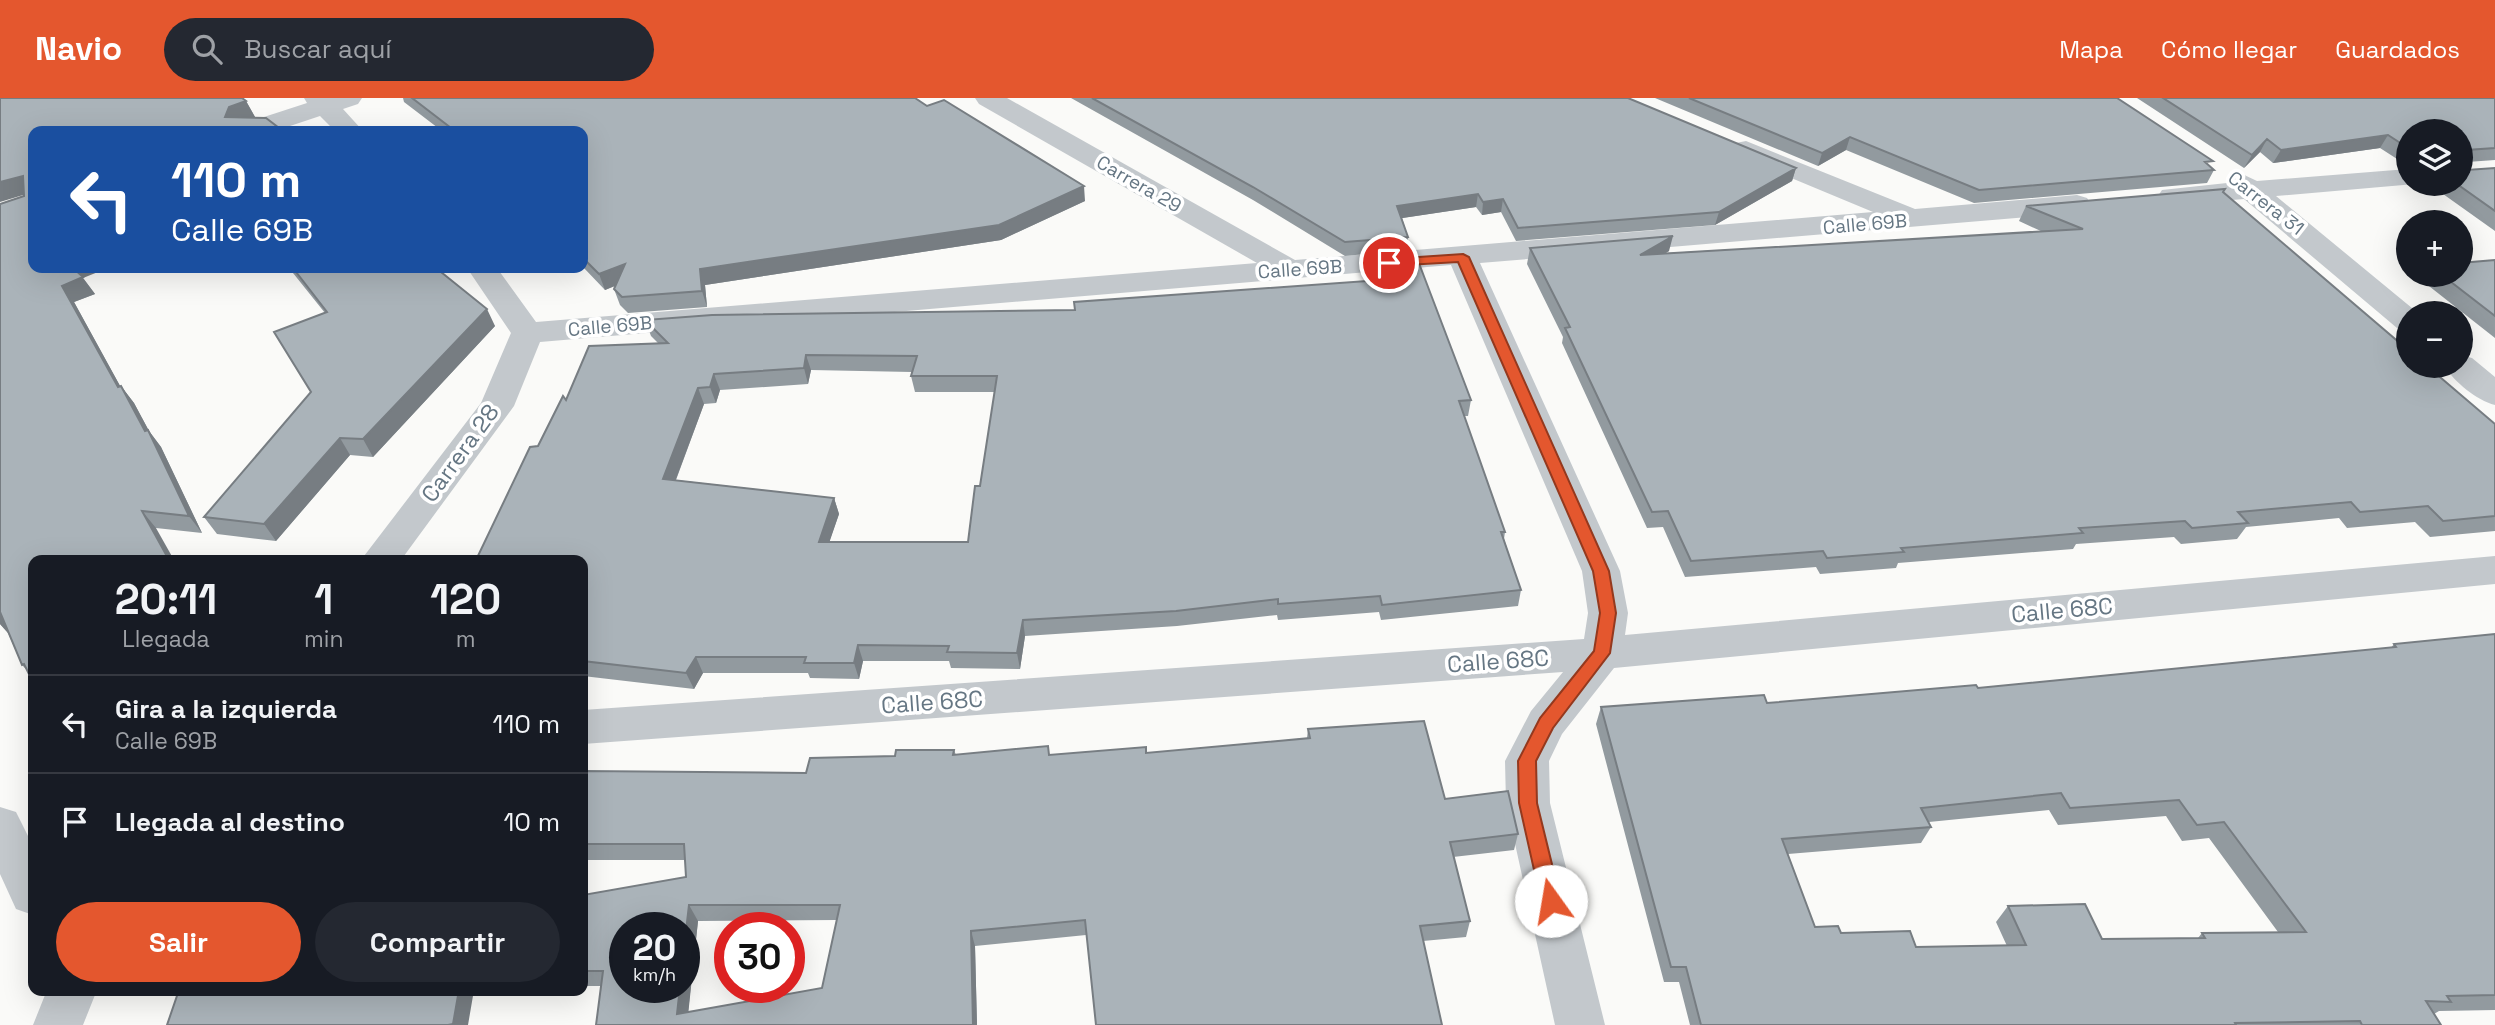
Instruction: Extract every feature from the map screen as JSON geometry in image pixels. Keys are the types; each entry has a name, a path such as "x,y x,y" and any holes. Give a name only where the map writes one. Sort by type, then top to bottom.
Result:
{"street":[{"name":"Carrera 29","path":"988,98 1291,270"},
{"path":"263,126 331,101 347,126"},
{"path":"1726,140 1914,219"},
{"name":"Carrera 31","path":"2217,166 2251,188 2396,311"},
{"path":"2143,198 2396,178"},
{"name":"Calle 69B","path":"527,333 2103,202"},
{"path":"1463,257 1601,571 1608,613 1602,653 1546,723 1527,761 1528,803 1580,1025"},
{"path":"485,273 527,333"},
{"name":"Carrera 28","path":"384,555 497,406 527,333"},
{"path":"2473,376 2495,394"},
{"name":"Calle 68C","path":"588,727 1602,653 2495,570"},
{"path":"0,826 28,884"},
{"path":"58,1025 70,996"}],"building":[{"path":"0,98 242,98 246,101 229,107 225,117 266,118 276,126 28,126 28,273 79,273 83,277 62,286 118,387 121,386 145,431 148,430 189,516 142,511 166,555 28,555 28,672 24,664 22,665 0,612 0,204 24,196 23,176 0,182"},
{"path":"412,98 915,98 927,106 944,100 1084,186 999,225 700,269 702,291 622,297 614,289 625,264 599,274 588,263 588,126 448,126"},
{"path":"1092,98 1628,98 1796,168 1719,212 1518,228 1503,199 1483,202 1478,194 1397,206 1408,237 1345,242 1253,187"},
{"path":"1689,98 2117,98 2213,161 2205,162 2214,170 1979,190 1850,137 1822,153"},
{"path":"2163,98 2495,98 2495,148 2473,150 2473,119 2396,119 2396,140 2388,135 2281,150 2267,139 2252,155"},
{"path":"2495,168 2495,211 2473,195 2473,170"},
{"path":"2225,189 2223,192 2396,340 2396,378 2441,378 2495,424 2495,516 2443,521 2428,506 2360,512 2351,502 2238,512 2248,523 2192,528 2185,521 2079,528 2083,533 1901,548 1904,552 1827,558 1823,551 1691,561 1668,511 1652,512 1565,328 1570,327 1530,248 1673,236 1640,255 2083,229 2026,206"},
{"path":"1417,258 1471,400 1459,401 1505,532 1501,532 1521,590 1382,605 1380,596 1278,604 1278,599 1176,611 1023,620 1017,653 947,652 949,646 858,645 854,663 804,663 806,657 696,657 686,673 588,662 588,555 478,555 530,447 538,446 563,396 566,400 589,346 668,343 645,320 712,315 1075,310 1074,302 1409,278 1381,261","holes":["806,355 917,356 911,376 997,376 980,486 975,486 968,542 819,542 834,498 663,479 698,388 710,387 714,374 804,368"]},
{"path":"2495,260 2495,316 2458,287 2473,287 2473,262"},
{"path":"297,273 442,273 487,309 363,439 340,438 264,524 204,517 311,392 274,332 327,312"},
{"path":"2495,634 2495,995 2447,996 2451,1002 2426,1001 2441,1025 2362,1025 2360,1021 2235,1023 2236,1025 1701,1025 1686,967 1671,967 1601,707 1764,695 1767,703 1976,685 1978,688 2396,647 2394,644","holes":["2061,793 2070,808 2179,800 2197,825 2224,822 2306,932 2202,933 2205,938 2102,939 2085,904 2008,906 2026,945 1916,947 1910,931 1841,933 1838,926 1815,927 1782,839 1931,827 1921,808"]},
{"path":"1424,721 1445,799 1508,791 1518,834 1450,842 1470,921 1420,926 1442,1025 1096,1025 1085,920 971,931 973,1025 596,1025 603,971 588,971 588,894 686,877 684,844 588,844 588,771 806,773 810,758 895,756 896,750 954,750 953,755 1048,746 1049,755 1146,747 1146,753 1310,738 1308,729"},
{"path":"177,996 458,996 453,1024 448,1025 167,1025"}],"route":[{"path":"1389,263 1463,257 1601,571 1608,613 1602,653 1546,723 1527,761 1528,803 1551,901"}]}
